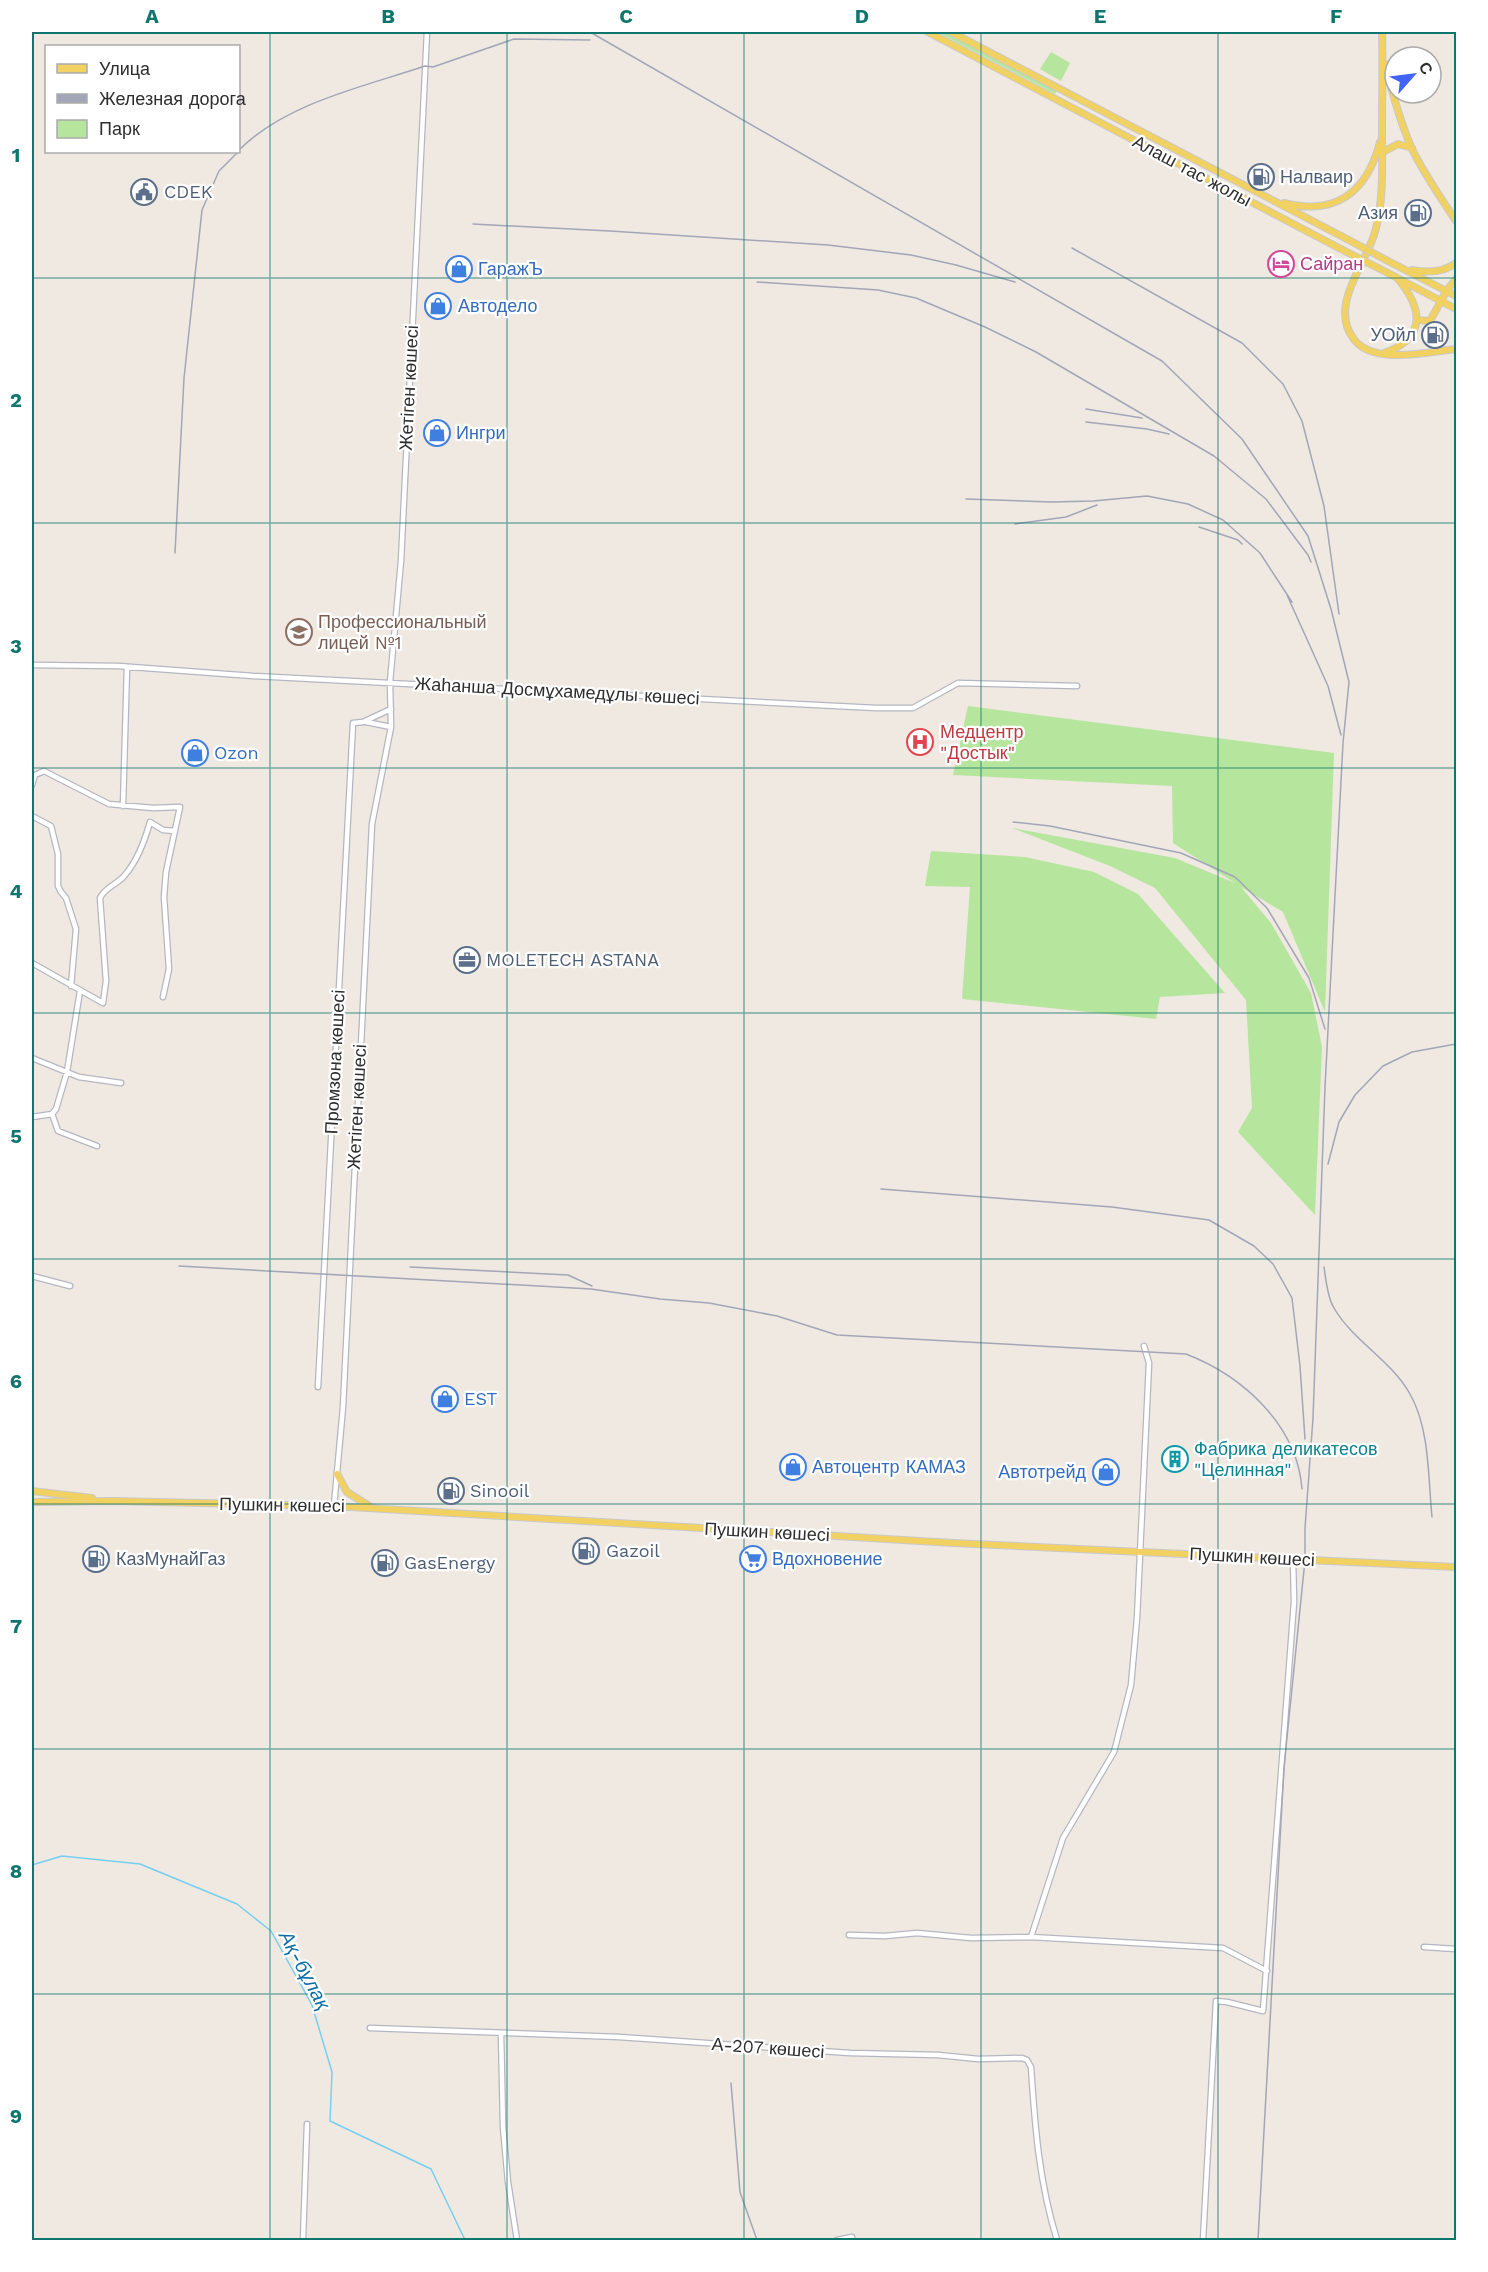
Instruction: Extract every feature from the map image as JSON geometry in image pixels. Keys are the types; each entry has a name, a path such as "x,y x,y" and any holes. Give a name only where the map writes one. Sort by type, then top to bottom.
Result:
{"main road":[{"name":"Алаш тас жолы","path":"928,32 1456,309"},
{"name":"Алаш тас жолы","path":"951,32 1456,296"},
{"path":"1382,32 1383,152 1380,199 1376,230 1352,286 1344,313 1346,326 1359,346 1373,353 1396,355 1456,349"},
{"path":"1382,54 1412,148 1456,221"},
{"path":"1065,104 1070,94"},
{"path":"1273,201 1299,207 1317,208 1346,198 1357,189 1372,169 1382,136"},
{"path":"1383,152 1398,144 1412,148"},
{"path":"1403,268 1437,272 1450,268 1456,263"},
{"path":"1384,354 1398,348 1408,340 1414,332 1417,320 1412,298 1397,278"},
{"path":"1417,320 1430,321 1440,301 1456,279"},
{"path":"337,1474 351,1496 374,1509"},
{"path":"34,1490 113,1500"},
{"path":"33,1502 113,1500"},
{"name":"Пушкин көшесі","path":"113,1500 334,1506 1138,1552 1456,1567"}],"street":[{"name":"Жетіген көшесі","path":"334,1506 347,1323 372,824 391,727 390,682 401,561 427,32"},
{"name":"Жаһанша Досмұхамедұлы көшесі","path":"32,665 127,667 253,676 885,708 913,708 958,683 1077,686"},
{"path":"123,806 127,667"},
{"path":"363,722 391,709"},
{"path":"363,722 391,727"},
{"name":"Промзона көшесі","path":"318,1388 352,737 353,723 363,722"},
{"path":"32,785 35,775 44,771 109,804 153,808 180,807 166,872 164,897 169,969 163,997"},
{"path":"32,963 103,1004 106,981 100,898 107,887 126,873 146,838 153,808"},
{"path":"32,816 51,826 58,854 58,886 66,898 76,929 71,986"},
{"path":"150,822 163,830 175,831"},
{"path":"32,1117 52,1114 56,1109 67,1072 80,991"},
{"path":"32,1058 79,1077 121,1083"},
{"path":"52,1114 58,1131 97,1146"},
{"path":"32,1276 70,1286"},
{"path":"1030,1937 1063,1838 1114,1752 1131,1685 1137,1618 1138,1552 1149,1363 1144,1346"},
{"path":"1203,2241 1216,2001 1263,2011 1294,1602 1293,1559"},
{"path":"849,1935 885,1936 917,1933 971,1938 1030,1937 1223,1948 1267,1971"},
{"path":"1424,1947 1456,1949"},
{"name":"А-207 көшесі","path":"370,2028 619,2037 850,2053 938,2055 978,2059 1022,2058 1028,2060 1031,2067 1038,2163 1057,2241"},
{"path":"501,2033 503,2127 517,2241"},
{"path":"303,2241 307,2124"},
{"path":"837,2241 852,2237"}],"green space":[{"path":"937,32 946,32 1057,91 1055,94"},
{"path":"1051,52 1070,63 1061,81 1040,69"},
{"path":"968,706 1334,753 1325,1012 1283,912 1241,887 1271,923 1311,993 1322,1047 1315,1215 1238,1132 1252,1108 1246,1000 1155,888 1110,866 1012,828 1175,858 1235,883 1173,843 1172,786 953,775"},
{"path":"931,851 1025,857 1094,872 1138,894 1225,993 1160,997 1156,1019 962,999 970,887 925,886"}],"waterway":[{"name":"Ақ-бұлақ","path":"32,1865 62,1856 140,1864 237,1904 271,1931 312,2005 332,2072 330,2121 431,2169 465,2240"}],"railway":[{"path":"590,32 1162,361 1242,439 1308,536 1331,609 1349,682 1343,743 1325,1087 1313,1418 1305,1560 1284,1767 1258,2240"},
{"path":"240,149 278,120 351,89 425,66 433,67 514,39 590,40"},
{"path":"175,553 184,378 202,210 219,171 237,153"},
{"path":"473,224 828,245 911,255 1015,282"},
{"path":"1072,248 1242,343 1283,384 1302,421 1324,506 1339,614"},
{"path":"757,282 878,290 916,298 985,327 1036,352 1214,456 1266,499 1311,562"},
{"path":"1086,409 1142,418"},
{"path":"1086,422 1147,429 1169,434"},
{"path":"966,499 1051,502 1147,496 1188,504 1223,520 1260,553 1292,602"},
{"path":"1015,524 1066,517 1097,505"},
{"path":"1199,527 1238,540 1242,544"},
{"path":"1287,595 1328,686 1341,735"},
{"path":"1013,822 1050,826 1181,853 1235,877 1267,908 1309,978 1325,1029"},
{"path":"1328,1164 1339,1122 1355,1095 1383,1066 1412,1052 1456,1044"},
{"path":"881,1189 1112,1207 1209,1220 1254,1246 1273,1264 1292,1298 1305,1439"},
{"path":"179,1266 591,1289 660,1299 709,1303 777,1316 837,1335 1186,1354 1227,1375 1264,1406 1290,1444 1298,1466 1302,1489"},
{"path":"410,1267 568,1275 592,1286"},
{"path":"1324,1267 1328,1293 1334,1308 1351,1331 1393,1371 1417,1408 1425,1438 1432,1517"},
{"path":"731,2083 740,2192 757,2240"}],"place":[{"name":"Налваир","path":"1261,177"},
{"name":"CDEK","path":"144,192"},
{"name":"Азия","path":"1418,213"},
{"name":"Сайран","path":"1281,264"},
{"name":"ГаражЪ","path":"459,269"},
{"name":"Автодело","path":"438,306"},
{"name":"УОйл","path":"1435,335"},
{"name":"Ингри","path":"437,433"},
{"name":"Профессиональный лицей №1","path":"299,632"},
{"name":"Медцентр \"Достык\"","path":"920,742"},
{"name":"Ozon","path":"195,753"},
{"name":"MOLETECH ASTANA","path":"467,960"},
{"name":"EST","path":"445,1399"},
{"name":"Фабрика деликатесов \"Целинная\"","path":"1175,1459"},
{"name":"Автоцентр КАМАЗ","path":"793,1467"},
{"name":"Автотрейд","path":"1106,1472"},
{"name":"Sinooil","path":"451,1491"},
{"name":"Gazoil","path":"586,1551"},
{"name":"КазМунайГаз","path":"96,1559"},
{"name":"Вдохновение","path":"753,1559"},
{"name":"GasEnergy","path":"385,1563"}]}
